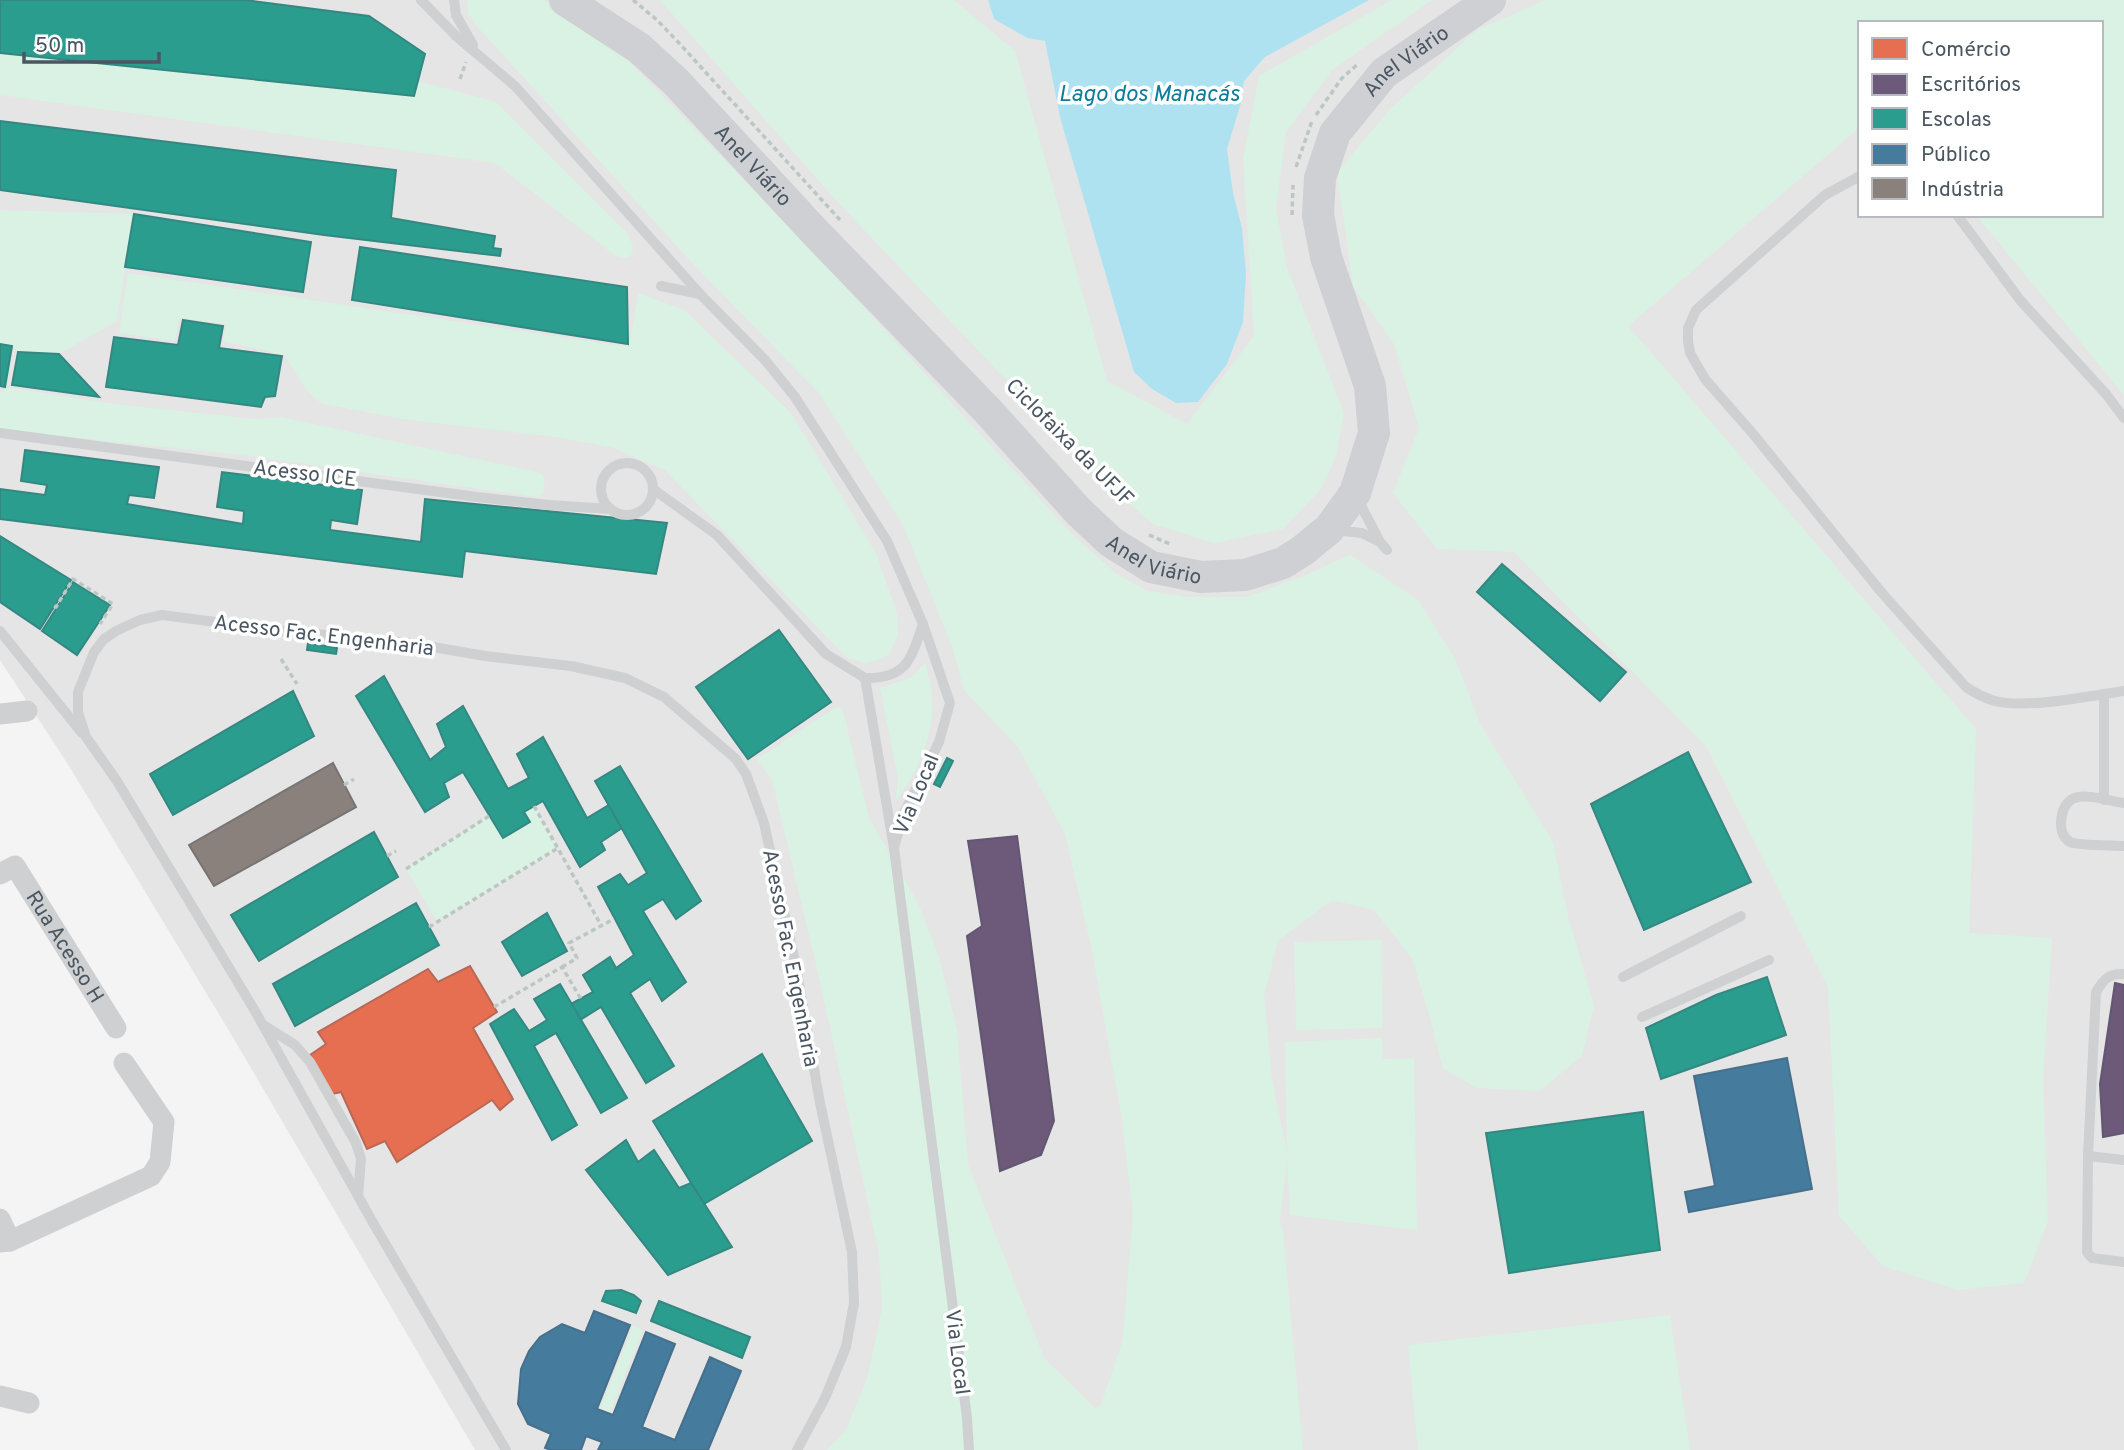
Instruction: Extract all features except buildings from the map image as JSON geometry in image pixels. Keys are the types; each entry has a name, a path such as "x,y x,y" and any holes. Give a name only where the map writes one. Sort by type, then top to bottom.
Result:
{"main road":[{"name":"Anel Viário","path":"565,0 639,48 676,82 814,232 987,410 1079,512 1111,542 1151,567 1201,577 1245,575 1283,563 1329,529 1355,494 1374,433 1370,386 1326,257 1318,215 1320,178 1335,133 1384,73 1490,0"}],"street":[{"path":"0,714 27,711"},
{"name":"Rua Acesso H","path":"7,870 116,1028"},
{"path":"0,1219 5,1242 151,1176 160,1162 164,1122 124,1063"},
{"path":"0,1396 29,1403"}],"lane":[{"name":"Via Local","path":"421,0 457,37 515,86 700,294 765,360 795,397 887,541 923,624 950,702 939,742 902,815 894,848 969,1450"},
{"path":"454,0 456,15 476,51"},
{"path":"1858,177 1825,195 1696,310 1688,328 1690,353 1705,379 1882,593 1966,687 1979,695 2007,703 2124,691"},
{"path":"1958,217 2020,300 2106,394 2124,418"},
{"path":"661,286 700,294"},
{"name":"Acesso ICE","path":"0,433 477,497 610,509"},
{"path":"628,463 643,468 649,474 653,489 648,505 635,514 618,513 610,509 602,496 606,473 620,464 628,463"},
{"path":"653,489 717,535 826,654 865,678 890,676 901,670 910,661 923,624"},
{"path":"1329,529 1362,533 1384,546 1355,494"},
{"name":"Acesso Fac. Engenharia","path":"104,639 140,621 162,615 284,631 411,643 485,656 572,666 625,678 664,697 736,759 747,774 764,823 796,967 820,1103 852,1252 854,1303 846,1347 825,1398 797,1450"},
{"path":"0,631 86,737 117,781 262,1025 506,1450"},
{"path":"86,737 78,712 78,692 94,652 104,639"},
{"path":"865,678 894,848"},
{"path":"2104,694 2104,800"},
{"path":"2124,803 2081,797 2070,799 2063,806 2061,826 2064,836 2070,842 2124,846"},
{"path":"1623,977 1741,916"},
{"path":"1642,1017 1769,960"},
{"path":"2124,974 2113,973 2096,992 2088,1156 2087,1252 2092,1258 2124,1262"},
{"path":"262,1025 295,1045 310,1062 356,1143 362,1159 358,1196"},
{"path":"2088,1156 2124,1160"}],"path":[{"path":"633,0 680,43 844,224"},
{"path":"1295,169 1310,124 1342,78 1366,58"},
{"path":"1292,218 1294,178"},
{"name":"Ciclofaixa da UFJF","path":"1143,532 1174,545"},
{"path":"54,606 73,579 113,604 94,633 104,639"},
{"path":"281,659 297,684"},
{"path":"344,785 354,779"},
{"path":"534,806 601,926"},
{"path":"406,869 489,816"},
{"path":"429,927 558,848"},
{"path":"387,856 396,851"},
{"path":"494,1007 577,958 569,943 614,919"},
{"path":"562,967 582,999"}],"shaded area":[{"path":"0,0 2124,0 2124,1450 475,1450 228,1029 69,766 0,660"}],"green space":[{"path":"467,0 544,0 616,48 805,243 1071,533 1115,573 1147,591 1188,597 1247,597 1350,555 1418,600 1455,659 1480,724 1553,842 1568,916 1594,1006 1582,1056 1539,1091 1477,1088 1443,1068 1412,958 1374,910 1332,900 1278,941 1264,995 1272,1079 1287,1153 1285,1042 1382,1038 1383,1059 1414,1058 1417,1230 1290,1215 1287,1159 1280,1220 1303,1450 827,1450 846,1430 867,1379 882,1309 879,1254 819,977 772,780 757,759 835,708 842,707 869,818 918,903 939,957 957,1029 968,1164 1044,1358 1095,1408 1101,1405 1123,1340 1133,1213 1121,1114 1091,946 1065,834 1018,747 964,690 953,649 903,525 819,393 694,265 475,24 468,14"},
{"path":"660,0 954,0 1015,51 1107,381 1187,424 1254,336 1243,159 1259,76 1392,0 1432,0 1332,70 1286,132 1276,209 1287,268 1344,413 1336,456 1321,489 1283,529 1214,543 1153,524 1095,474 834,198"},
{"path":"1546,0 2124,0 2124,395 1978,217 2103,217 2103,21 1858,21 1858,129 1628,326 1976,729 1969,933 2052,938 2043,1079 2048,1221 2024,1283 1958,1290 1883,1266 1839,1216 1828,987 1706,746 1514,552 1437,549 1393,493 1419,428 1394,344 1353,286 1337,173 1389,110 1477,30"},
{"path":"0,53 413,96 418,81 496,102 627,233 633,245 632,254 626,258 616,256 495,163 0,95"},
{"path":"0,210 134,214 117,321 59,354 18,352 12,346 0,344"},
{"path":"128,273 629,347 638,293 684,310 791,413 876,553 897,614 898,635 889,654 864,663 846,657 665,470 611,447 554,437 403,419 324,404 306,389 284,355 223,341 226,324 179,318 175,341 119,333"},
{"path":"4,389 114,404 255,419 281,417 537,472 543,475 545,484 543,493 537,497 234,454 0,430 0,394"},
{"path":"925,663 932,699 928,735 916,769 896,800 898,778 880,688 910,678"},
{"path":"534,806 558,848 437,922 406,869 489,816 503,838 529,822 524,812"},
{"path":"1381,940 1383,1028 1296,1030 1294,942"},
{"path":"1670,1315 1690,1450 1418,1450 1408,1345"},
{"path":"633,1326 643,1330 610,1412 600,1408"}],"water":[{"name":"Lago dos Manacás","path":"988,0 1369,0 1265,57 1244,81 1241,103 1227,149 1233,193 1242,228 1246,274 1243,322 1227,364 1198,402 1176,403 1152,389 1134,372 1060,117 1045,41 1027,38 994,19"}]}
